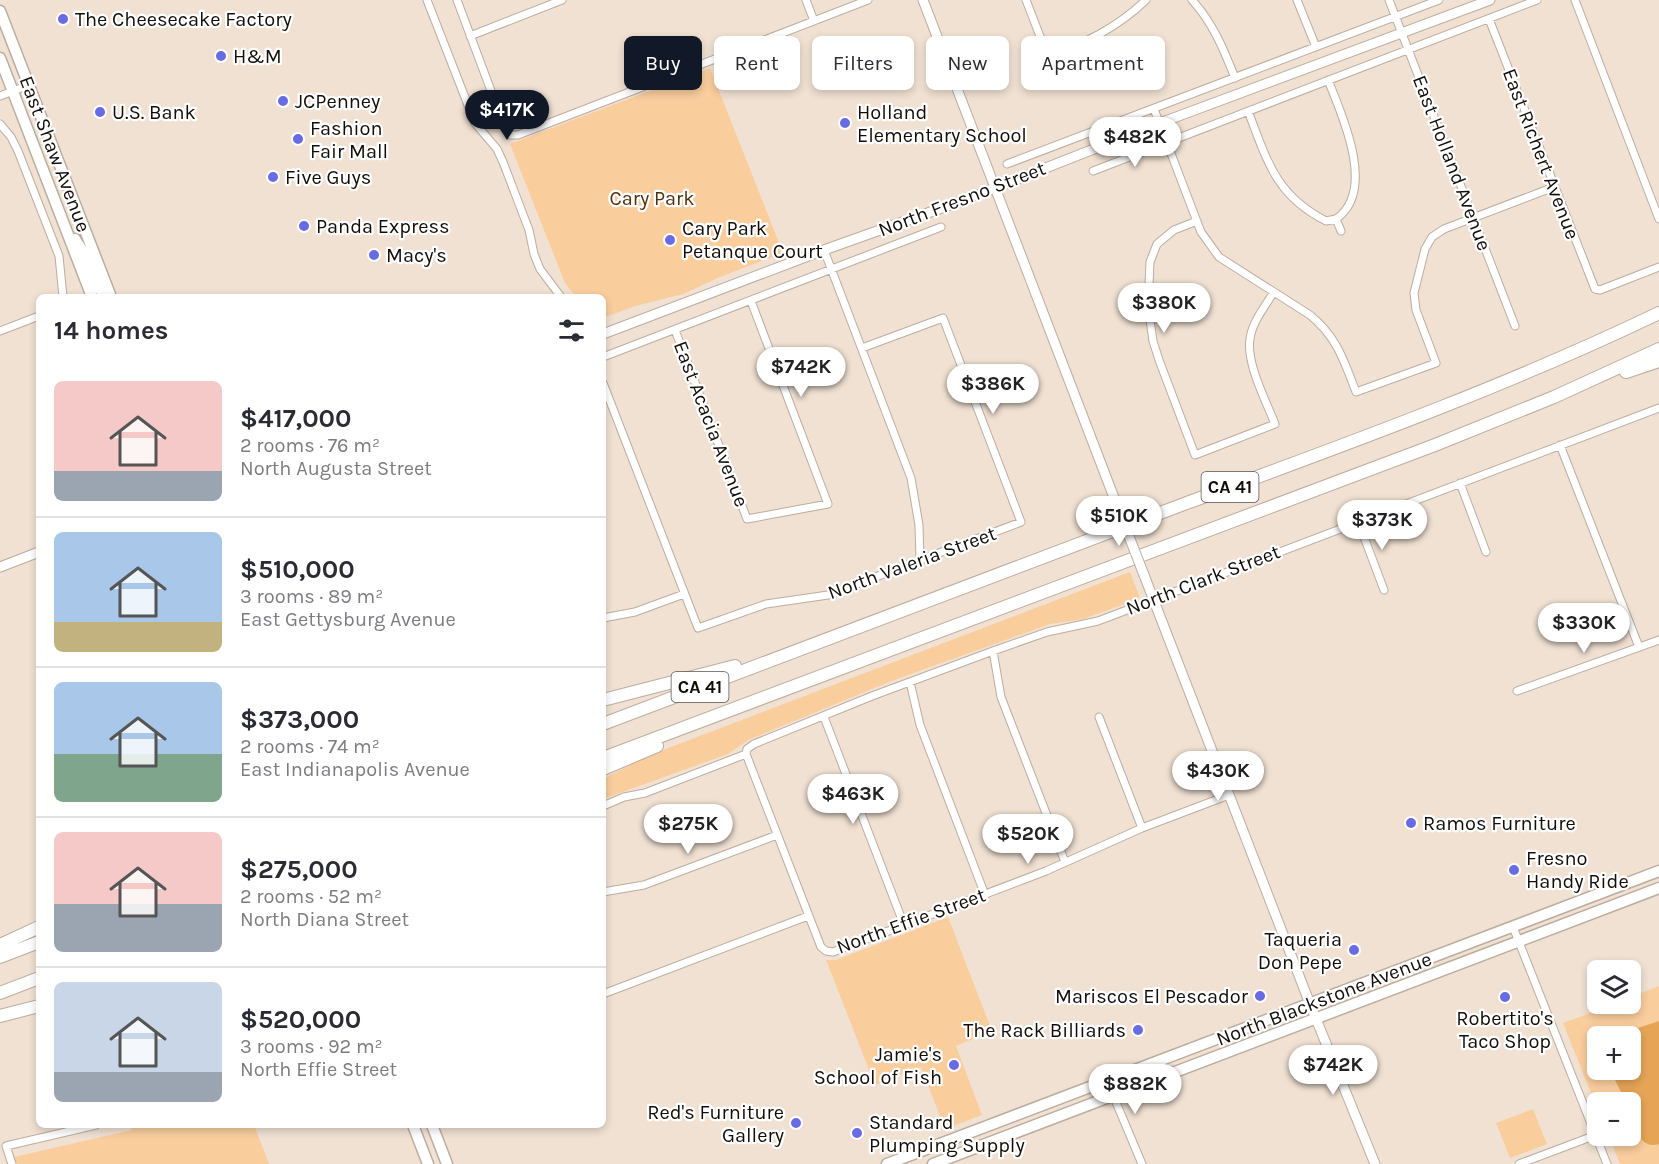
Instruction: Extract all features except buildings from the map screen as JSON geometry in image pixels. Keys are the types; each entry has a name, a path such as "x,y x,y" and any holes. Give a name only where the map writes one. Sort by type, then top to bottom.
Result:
{"highway":[{"name":"CA 41","path":"606,723 797,649 1425,415 1543,366 1659,313"},
{"name":"CA 41","path":"606,757 1424,449 1554,397 1659,349"},
{"path":"1554,397 1659,361"},
{"path":"606,699 797,649"},
{"path":"606,769 781,690"},
{"path":"0,945 36,928"},
{"path":"0,957 36,943"},
{"path":"0,993 36,979"},
{"path":"0,1016 36,1007"}],"main road":[{"name":"East Shaw Avenue","path":"0,11 106,294"},
{"name":"East Shaw Avenue","path":"0,58 90,294"},
{"path":"64,224 85,255 98,287 104,294"},
{"name":"North Blackstone Avenue","path":"887,1164 903,1161 1659,871"},
{"name":"North Blackstone Avenue","path":"933,1164 1659,888"},
{"path":"414,1128 428,1164"},
{"path":"433,1128 447,1164"}],"street":[{"path":"427,0 475,123 497,149 503,162 529,230 540,269 559,294"},
{"path":"457,0 505,128 510,135 518,135 868,0"},
{"path":"470,36 562,0"},
{"path":"806,0 814,21"},
{"path":"922,0 1310,1004 1375,1164"},
{"path":"1026,0 1048,57 1117,25 1146,0"},
{"path":"1192,0 1209,21 1222,44 1235,78"},
{"path":"1297,0 1316,47"},
{"name":"East Holland Avenue","path":"1389,0 1515,326"},
{"name":"North Fresno Street","path":"1006,164 1438,0"},
{"name":"North Fresno Street","path":"606,333 1490,0"},
{"path":"1093,171 1537,0"},
{"path":"1575,0 1659,219"},
{"name":"East Richert Avenue","path":"1489,19 1595,290 1659,267"},
{"path":"1248,111 1266,159 1278,181 1309,212 1326,221 1336,219 1346,212 1356,174 1348,130 1328,80"},
{"path":"0,96 29,85"},
{"path":"1154,109 1197,221 1209,245 1219,257 1310,315 1330,333 1342,355 1356,392 1436,363 1416,310 1414,293 1425,249 1432,237 1444,229 1554,187"},
{"path":"0,124 11,137 18,151 59,256 63,294"},
{"path":"1336,219 1341,231"},
{"path":"1197,221 1174,230 1157,244 1150,262 1148,306 1153,341 1159,360 1195,454 1275,424 1250,352 1250,338 1254,324 1274,293"},
{"path":"606,356 941,227"},
{"path":"824,250 911,478 919,525 920,561"},
{"name":"East Acacia Avenue","path":"675,330 747,519 828,504 751,301"},
{"path":"0,331 36,317"},
{"name":"North Valeria Street","path":"684,594 698,628 766,604 828,595 1021,522 943,318 862,348"},
{"path":"606,391 684,594 635,612 606,617"},
{"name":"North Clark Street","path":"606,805 624,797 645,793 910,682 1047,632 1098,621 1659,408"},
{"path":"1560,445 1639,647"},
{"path":"1460,483 1486,552"},
{"path":"1358,521 1384,590"},
{"path":"0,567 36,553"},
{"path":"1517,691 1659,640"},
{"path":"993,651 1001,697 1065,862"},
{"path":"910,682 920,725 985,895"},
{"path":"824,717 904,925"},
{"path":"1099,717 1142,828"},
{"path":"606,992 808,916 747,751"},
{"name":"North Effie Street","path":"808,916 821,947 833,952 1046,871 1142,828 1229,795"},
{"path":"606,891 644,885 777,835"},
{"path":"1513,927 1587,1112"},
{"path":"1102,1083 1113,1095 1142,1164"},
{"path":"12,1164 6,1146 83,1128"},
{"path":"1519,1164 1587,1138"},
{"path":"1601,1146 1608,1164"}],"green space":[{"name":"Cary Park","path":"710,68 714,78 714,90 719,90 783,253 683,294 635,306 606,317 606,294 574,294 565,283 510,144 652,90 702,90 702,71"},
{"path":"1130,572 1139,596 1138,599 1083,619 1050,624 894,680 748,740 728,754 606,798 606,777 650,755"},
{"path":"948,917 992,1031 956,1046 982,1115 945,1129 921,1067 875,1085 826,960 836,960"},
{"path":"1659,986 1659,1164 1620,1164 1613,1146 1641,1146 1641,1092 1591,1092 1563,1023 1588,1014 1641,1014 1641,993"},
{"path":"1533,1109 1547,1144 1510,1158 1496,1123"},
{"path":"131,1128 255,1128 269,1164 17,1164 14,1157 132,1130"}],"shaded area":[{"path":"1659,1021 1659,1144 1651,1145 1641,1139 1641,1092 1621,1092 1615,1080 1641,1080 1641,1027"}],"place":[{"name":"The Cheesecake Factory","path":"63,19"},
{"name":"H&M","path":"221,56"},
{"name":"JCPenney","path":"283,101"},
{"name":"U.S. Bank","path":"100,112"},
{"name":"Holland Elementary School","path":"845,123"},
{"name":"Fashion Fair Mall","path":"298,139"},
{"name":"Five Guys","path":"273,177"},
{"name":"Panda Express","path":"304,226"},
{"name":"Cary Park Petanque Court","path":"670,240"},
{"name":"Macy's","path":"374,255"},
{"name":"Ramos Furniture","path":"1411,823"},
{"name":"Fresno Handy Ride","path":"1514,870"},
{"name":"Taqueria Don Pepe","path":"1354,950"},
{"name":"Mariscos El Pescador","path":"1260,996"},
{"name":"Robertito's Taco Shop","path":"1505,997"},
{"name":"The Rack Billiards","path":"1138,1030"},
{"name":"Jamie's School of Fish","path":"954,1065"},
{"name":"Red's Furniture Gallery","path":"796,1123"},
{"name":"Standard Plumping Supply","path":"857,1133"}]}
